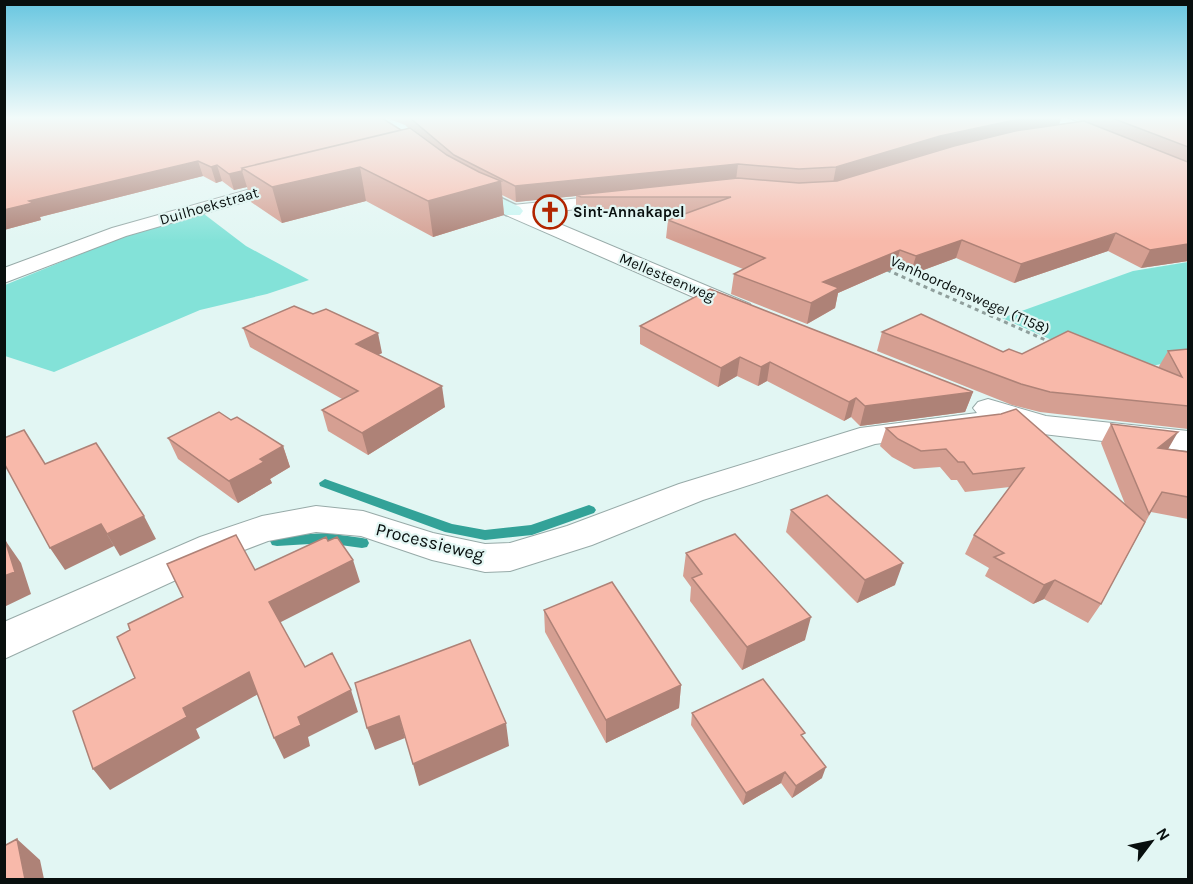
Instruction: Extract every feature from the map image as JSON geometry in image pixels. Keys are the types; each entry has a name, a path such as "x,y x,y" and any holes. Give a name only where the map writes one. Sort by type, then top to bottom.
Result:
{"street":[{"path":"1156,159 1188,173"},
{"path":"1160,161 1188,161"},
{"name":"Mellesteenweg","path":"448,175 513,211 767,319"},
{"name":"Duilhoekstraat","path":"4,276 120,232 307,178"},
{"path":"513,211 635,197"},
{"path":"968,400 1000,413 1043,424 1188,441"},
{"name":"Processieweg","path":"4,641 213,547 262,529 316,519 363,524 432,546 485,558 510,557 573,538 691,492 871,435 993,420 1000,413"}],"path":[{"name":"Vanhoordenswegel (T158)","path":"882,267 1057,345"}],"shaded area":[{"path":"204,214 246,246 309,280 267,294 200,310 54,372 5,356 5,285 127,235"},
{"path":"1188,262 1188,358 1125,372 1002,318 1133,271"}],"building":[{"path":"4,159 279,159 242,168 242,171 229,174 217,165 211,167 198,161 29,201 33,203 4,210"},
{"path":"279,159 455,159 501,181 428,201 360,167 272,187 242,168"},
{"path":"462,159 862,159 836,167 799,169 738,164 515,186"},
{"path":"910,159 1181,159 1188,162 1188,244 1150,250 1116,233 1021,264 962,240 916,256 900,250 823,282 839,288 811,303 734,274 765,258 668,220 731,197 581,197 576,195 738,178 799,183 837,181"},
{"path":"710,289 973,392 865,406 856,398 849,402 770,362 761,367 740,357 721,368 640,326"},
{"path":"294,306 313,314 326,309 378,333 356,344 442,386 362,433 322,410 358,391 243,328"},
{"path":"921,314 1003,352 1009,349 1022,354 1068,331 1182,377 1168,351 1188,349 1188,406 1050,392 1021,384 882,332"},
{"path":"1016,409 1145,522 1101,604 1055,580 1044,585 994,557 1004,553 974,535 1024,468 973,474 964,462 958,462 946,449 921,451 898,439 886,428 1001,414"},
{"path":"219,412 231,420 237,417 283,446 260,459 264,462 229,481 168,438"},
{"path":"1111,424 1178,432 1158,448 1188,452 1188,497 1162,492 1149,514"},
{"path":"24,430 45,464 96,443 144,516 107,534 101,524 50,548 4,463 4,438"},
{"path":"827,495 903,563 865,580 791,510"},
{"path":"735,534 811,617 747,647 692,578 702,574 686,553"},
{"path":"236,535 255,570 326,537 328,541 337,537 353,560 269,602 305,667 332,653 351,690 298,717 301,725 274,738 249,672 183,708 187,717 93,769 73,711 135,678 117,637 130,630 128,624 183,597 167,564"},
{"path":"4,540 15,572 4,576"},
{"path":"612,582 681,685 606,720 544,610"},
{"path":"470,640 506,723 413,764 399,716 367,728 355,683"},
{"path":"763,679 805,733 801,735 826,767 796,786 785,772 746,793 692,713"},
{"path":"17,839 25,879 4,879 4,846"}],"waterway":[{"path":"325,483 450,529 485,535 532,530 589,510"},
{"path":"277,541 326,538 362,543"}],"place":[{"name":"Sint-Annakapel","path":"550,212"}]}
